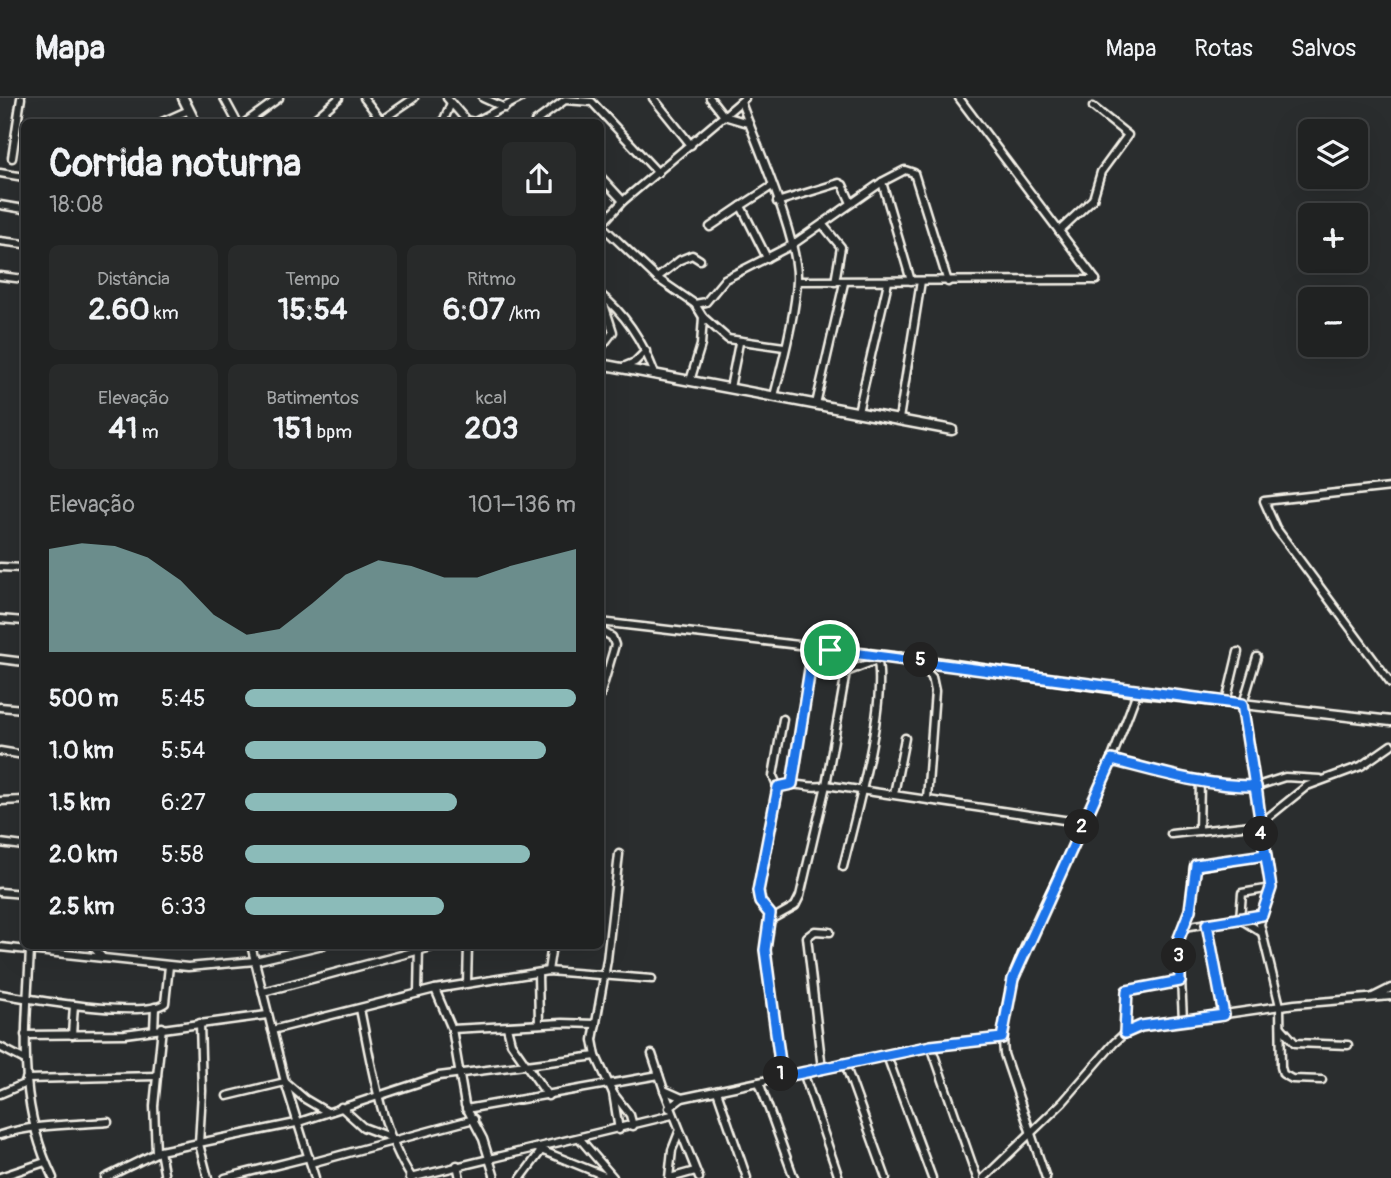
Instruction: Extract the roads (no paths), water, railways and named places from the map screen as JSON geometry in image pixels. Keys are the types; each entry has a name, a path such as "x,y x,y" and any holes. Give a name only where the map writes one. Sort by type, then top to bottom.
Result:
{"street":[{"path":"12,158 21,98"},
{"path":"183,98 194,119"},
{"path":"224,98 235,119"},
{"path":"261,98 266,108"},
{"path":"253,119 279,98"},
{"path":"314,119 339,98"},
{"path":"365,98 379,119"},
{"path":"383,119 414,98"},
{"path":"483,98 505,108"},
{"path":"486,119 521,98"},
{"path":"653,98 691,145"},
{"path":"710,98 724,116 748,123"},
{"path":"797,281 844,283 1096,280 959,98"},
{"path":"444,119 449,100 469,119"},
{"path":"538,119 561,100 591,100 658,173"},
{"path":"604,222 623,201 743,100 748,123 792,245 797,281 774,396"},
{"path":"1059,231 1093,199 1101,172 1128,135 1093,107"},
{"path":"169,119 189,110"},
{"path":"542,116 546,119"},
{"path":"15,139 21,140"},
{"path":"695,304 706,302 725,279 792,245 881,182 910,170 914,173 948,282"},
{"path":"0,173 21,176"},
{"path":"604,180 623,201"},
{"path":"881,182 911,281"},
{"path":"777,202 841,183 851,203"},
{"path":"710,227 772,186"},
{"path":"0,205 21,208"},
{"path":"741,206 767,258"},
{"path":"823,225 841,247 835,282"},
{"path":"604,228 657,278 695,304 703,317 728,339 739,343 784,347"},
{"path":"0,241 21,244"},
{"path":"657,278 684,258 692,255 700,260"},
{"path":"0,276 21,279"},
{"path":"899,419 921,281"},
{"path":"858,412 888,282"},
{"path":"816,404 844,283"},
{"path":"604,298 624,316 646,351 655,374"},
{"path":"604,306 613,332 604,344"},
{"path":"690,381 701,345 703,317"},
{"path":"730,388 739,343"},
{"path":"621,368 635,362 646,351"},
{"path":"604,365 952,430"},
{"path":"1391,487 1264,500 1276,528 1391,683"},
{"path":"0,567 21,568"},
{"path":"0,619 21,621"},
{"path":"604,622 877,658 902,657 1136,692 1391,721"},
{"path":"604,632 612,637 615,645 604,682"},
{"path":"792,784 810,669 815,661 830,650"},
{"path":"1226,702 1238,652"},
{"path":"1257,657 1242,704 1271,888 1262,915 1261,932 1280,1006 1283,1074 1292,1079 1322,1080"},
{"path":"770,920 798,902 826,785 846,672 877,658"},
{"path":"843,867 862,789 881,678 877,658"},
{"path":"0,660 21,662"},
{"path":"915,660 932,677 936,691 927,799"},
{"path":"1046,1178 1010,1079 1002,1038 1013,979 1112,760 1136,692"},
{"path":"0,707 21,709"},
{"path":"782,1077 766,958 770,920 758,891 778,787 773,776 783,719"},
{"path":"894,794 905,738"},
{"path":"1171,834 1260,824 1288,798 1322,779 1361,766 1391,746"},
{"path":"0,751 21,754"},
{"path":"1112,760 1200,780 1256,786 1285,778 1322,779"},
{"path":"1199,831 1200,780"},
{"path":"778,787 792,784 862,789 1084,823"},
{"path":"0,801 21,800"},
{"path":"0,843 21,846"},
{"path":"619,854 596,1024 596,1056 613,1093 630,1115 633,1126"},
{"path":"1183,1020 1179,938 1190,910 1196,865 1265,855"},
{"path":"1240,919 1242,891 1271,888"},
{"path":"0,892 21,894"},
{"path":"1183,927 1262,915"},
{"path":"604,919 611,920"},
{"path":"1240,919 1261,932"},
{"path":"1207,924 1224,1015"},
{"path":"822,1069 807,937 815,930 830,932"},
{"path":"0,947 34,949"},
{"path":"44,949 188,967 255,961 306,949"},
{"path":"95,949 103,958"},
{"path":"252,949 296,1123 315,1178"},
{"path":"263,992 335,971 368,966 414,949"},
{"path":"418,993 419,949"},
{"path":"467,983 468,949"},
{"path":"548,971 551,949"},
{"path":"30,950 25,1035 26,1081 32,1125 53,1178"},
{"path":"0,995 113,1009 155,1007 165,1003 169,965"},
{"path":"272,1030 435,989 548,971 652,979"},
{"path":"538,973 539,1024"},
{"path":"1125,1033 1127,991 1180,981"},
{"path":"435,989 452,1029 466,1109 474,1119 490,1157 495,1178"},
{"path":"1371,998 1391,989"},
{"path":"984,1178 1125,1033 1141,1026 1280,1006 1391,996"},
{"path":"72,1035 74,1005"},
{"path":"153,1030 155,1007"},
{"path":"359,1009 398,1158 412,1178 490,1157 538,1149 644,1123 670,1112 682,1098"},
{"path":"25,1035 125,1034 267,1015"},
{"path":"200,1023 202,1091 199,1144 208,1178"},
{"path":"452,1029 596,1024"},
{"path":"1281,1026 1295,1043 1349,1045"},
{"path":"162,1027 153,1116 165,1178"},
{"path":"507,1027 511,1043 548,1096"},
{"path":"664,1090 682,1098 931,1046 1002,1038"},
{"path":"931,1046 977,1178"},
{"path":"0,1047 25,1060"},
{"path":"652,1054 670,1112 697,1174 669,1178 672,1150 678,1132"},
{"path":"105,1178 158,1151 296,1123 379,1093 459,1071 596,1056"},
{"path":"887,1056 932,1178"},
{"path":"845,1064 886,1178"},
{"path":"803,1072 839,1178"},
{"path":"466,1109 659,1075"},
{"path":"0,1094 26,1081 157,1076"},
{"path":"227,1096 285,1082"},
{"path":"285,1082 304,1099 327,1112"},
{"path":"759,1082 794,1178"},
{"path":"717,1091 747,1178"},
{"path":"613,1093 618,1130"},
{"path":"341,1107 363,1127 392,1138"},
{"path":"630,1115 644,1123"},
{"path":"225,1178 474,1119"},
{"path":"0,1135 32,1125 44,1127 108,1122"},
{"path":"580,1139 612,1178"},
{"path":"538,1149 597,1176 612,1178"},
{"path":"521,1178 538,1149"},
{"path":"0,1177 45,1162"},
{"path":"457,1165 460,1178"}]}
